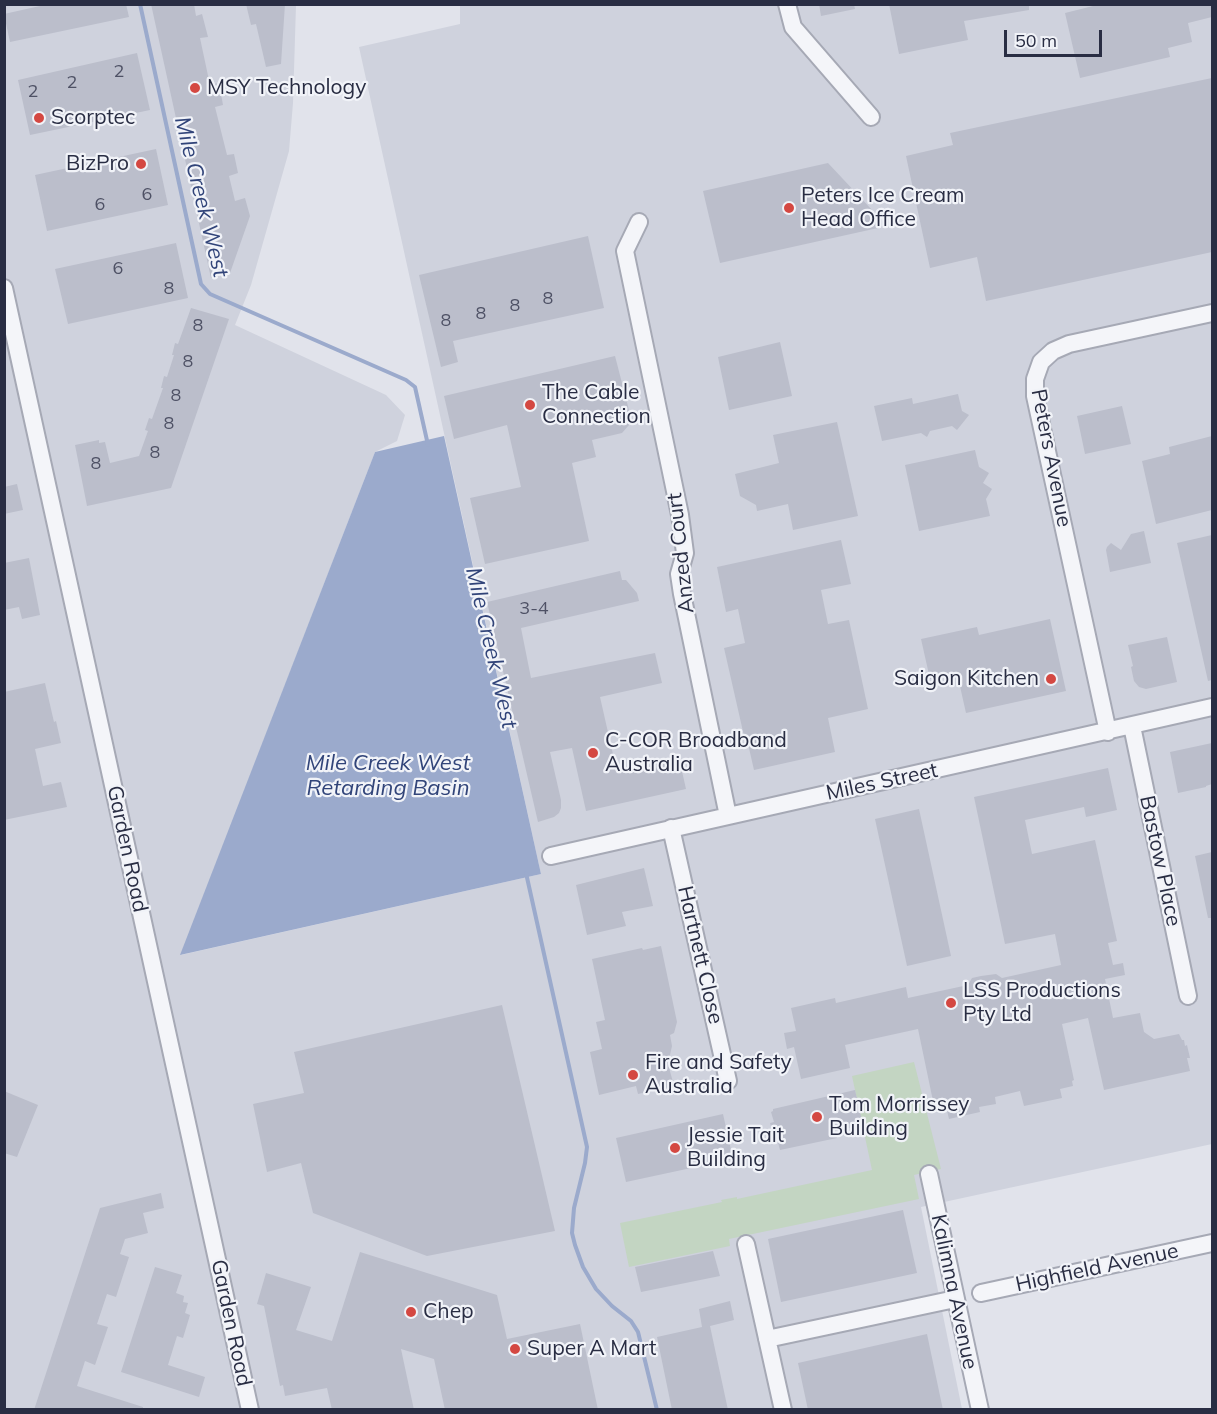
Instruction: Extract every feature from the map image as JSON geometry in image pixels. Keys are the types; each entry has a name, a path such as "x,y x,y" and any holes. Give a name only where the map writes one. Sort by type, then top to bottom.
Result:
{"street":[{"path":"787,4 793,27 872,117"},
{"name":"Anzed Court","path":"639,222 625,251 680,515 685,553 679,574 682,594 728,816"},
{"name":"Garden Road","path":"4,288 250,1410"},
{"name":"Peters Avenue","path":"1108,732 1035,396 1035,379 1041,362 1053,351 1069,344 1212,313"},
{"name":"Miles Street","path":"551,856 1212,707"},
{"name":"Bastow Place","path":"1132,726 1188,996"},
{"name":"Hartnett Close","path":"671,828 728,1081"},
{"name":"Kalimna Avenue","path":"929,1174 980,1410"},
{"name":"Highfield Avenue","path":"981,1293 1212,1243"},
{"path":"746,1244 783,1410"},
{"path":"767,1339 955,1299"}],"shaded area":[{"path":"5,5 296,5 289,151 251,285 235,325 386,395 405,415 397,441 375,452 181,955 541,874 359,47 460,24 460,5 1212,5 1212,1144 921,1207 962,1409 5,1410"}],"green space":[{"path":"914,1062 941,1169 914,1175 919,1199 729,1239 730,1246 629,1267 620,1223 872,1170 852,1076"}],"water":[{"name":"Mile Creek West Retarding Basin","path":"444,436 541,874 180,955 375,452"}],"building":[{"path":"49,4 126,4 129,17 10,42 4,14"},
{"path":"151,4 194,4 196,16 202,14 208,37 200,38 210,85 219,83 223,105 215,107 227,155 234,154 238,173 229,176 235,201 245,198 250,216 230,273 211,278"},
{"path":"246,4 285,4 281,64 266,67 256,24 251,25"},
{"path":"819,4 854,4 855,9 821,16"},
{"path":"889,4 1029,4 1029,10 964,21 968,40 899,54"},
{"path":"1101,4 1212,4 1212,17 1188,23 1192,42 1168,48 1170,57 1080,78 1065,13"},
{"path":"137,53 150,110 30,135 18,80"},
{"path":"1212,78 1212,252 986,301 977,257 930,268 906,156 953,145 950,133"},
{"path":"156,149 168,205 47,231 35,175"},
{"name":"Peters Ice Cream Head Office","path":"828,163 887,226 720,263 703,191"},
{"path":"588,236 604,308 453,341 458,362 441,367 419,275"},
{"path":"176,243 188,298 68,324 55,269"},
{"path":"191,308 229,319 171,488 87,506 75,445 99,440 99,443 105,442 110,463 139,456 148,431 145,430 149,418 152,419 163,388 161,388 164,376 167,377 175,343 178,344"},
{"path":"780,342 792,396 729,410 718,357"},
{"path":"615,356 630,414 629,425 622,433 592,440 596,457 572,463 589,541 485,564 470,498 521,487 507,425 454,439 444,396"},
{"path":"958,394 962,411 969,415 957,430 952,426 930,431 927,437 921,433 882,441 874,406 912,398 913,404"},
{"path":"1122,406 1131,444 1085,454 1077,416"},
{"path":"837,422 858,516 793,530 788,504 757,511 756,505 740,496 735,474 779,463 773,435"},
{"path":"1212,436 1212,510 1156,524 1142,461 1170,454 1169,447"},
{"path":"975,450 979,467 989,473 983,483 992,489 986,499 990,516 919,531 905,465"},
{"path":"17,484 23,510 4,514 4,487"},
{"path":"1144,531 1151,563 1110,572 1107,547 1111,543 1121,550 1131,534"},
{"path":"1212,535 1212,680 1208,681 1177,543"},
{"path":"841,540 851,584 821,590 828,624 849,620 868,709 828,718 835,752 754,770 724,648 745,643 738,609 726,612 717,567"},
{"path":"29,558 40,615 22,619 19,607 4,610 4,563"},
{"path":"620,571 622,580 626,580 637,593 639,601 521,628 531,678 655,653 662,683 600,697 617,772 679,758 686,789 586,811 572,748 550,752 561,808 554,817 538,822 487,602"},
{"path":"1050,619 1066,691 966,713 957,673 930,679 921,639 977,627 979,635"},
{"path":"1167,637 1177,682 1146,689 1139,687 1134,681 1128,645"},
{"path":"45,683 61,743 35,749 43,786 61,782 67,807 4,820 4,692"},
{"path":"1212,743 1212,784 1178,793 1170,752"},
{"path":"1108,768 1117,810 1086,817 1084,807 1025,820 1032,854 1095,840 1117,941 1108,943 1113,965 1123,963 1125,975 1105,979 1113,1018 1140,1013 1144,1032 1154,1039 1179,1034 1185,1046 1187,1045 1190,1071 1104,1090 1088,1018 1062,1024 1074,1080 1072,1081 1073,1086 1060,1089 1062,1098 1024,1106 1020,1091 995,1097 996,1104 979,1107 980,1112 949,1119 944,1098 933,1101 918,1029 845,1045 850,1068 801,1079 794,1047 787,1049 784,1033 796,1031 791,1008 835,998 836,1003 906,987 908,998 968,985 972,978 981,976 996,974 1002,978 1061,965 1055,934 1005,944 974,797"},
{"path":"919,809 951,956 907,966 875,819"},
{"path":"1212,852 1212,918 1208,918 1195,856"},
{"path":"644,868 653,906 622,912 626,926 587,935 576,885"},
{"path":"661,946 677,1022 674,1033 670,1035 672,1046 668,1064 674,1086 638,1094 636,1086 599,1095 590,1052 602,1049 596,1022 605,1020 592,959"},
{"path":"502,1005 555,1231 427,1256 313,1213 301,1163 267,1172 253,1104 304,1093 294,1052"},
{"name":"Tom Morrissey Building","path":"855,1090 863,1125 836,1131 837,1138 780,1150 770,1123 774,1122 771,1112 773,1109"},
{"path":"4,1091 38,1105 17,1157 4,1153"},
{"name":"Jessie Tait Building","path":"723,1114 733,1159 626,1182 616,1138"},
{"path":"161,1193 164,1208 143,1213 148,1233 125,1239 120,1254 129,1257 116,1297 107,1294 97,1324 108,1327 95,1365 85,1361 77,1386 143,1407 143,1410 34,1410 100,1208"},
{"path":"903,1210 917,1273 781,1302 768,1239"},
{"path":"713,1251 720,1276 641,1292 635,1267"},
{"path":"360,1252 497,1295 507,1339 580,1324 598,1410 445,1410 434,1359 401,1349 414,1410 332,1410 327,1388 285,1396 283,1385 280,1386 264,1306 257,1304 266,1273 311,1287 296,1330 332,1341"},
{"path":"155,1267 182,1275 176,1293 184,1296 183,1302 188,1303 185,1313 190,1315 183,1338 177,1336 168,1365 205,1377 199,1397 121,1372"},
{"path":"730,1301 734,1320 710,1326 728,1410 672,1410 657,1337 702,1327 699,1309"},
{"path":"927,1334 943,1410 808,1410 798,1363"}],"waterway":[{"name":"Mile Creek West","path":"140,4 201,284 210,294 406,380 415,387 428,445"},
{"name":"Mile Creek West","path":"526,873 587,1147 574,1208 572,1233 583,1267 596,1289 631,1321 638,1332 657,1410"}],"place":[{"name":"MSY Technology","path":"195,88"},
{"name":"Scorptec","path":"39,118"},
{"name":"BizPro","path":"141,164"},
{"name":"Peters Ice Cream Head Office","path":"789,208"},
{"name":"The Cable Connection","path":"530,405"},
{"name":"Saigon Kitchen","path":"1051,679"},
{"name":"C-COR Broadband Australia","path":"593,753"},
{"name":"LSS Productions Pty Ltd","path":"951,1003"},
{"name":"Fire and Safety Australia","path":"633,1075"},
{"name":"Tom Morrissey Building","path":"817,1117"},
{"name":"Jessie Tait Building","path":"675,1148"},
{"name":"Chep","path":"411,1312"},
{"name":"Super A Mart","path":"515,1349"}]}
